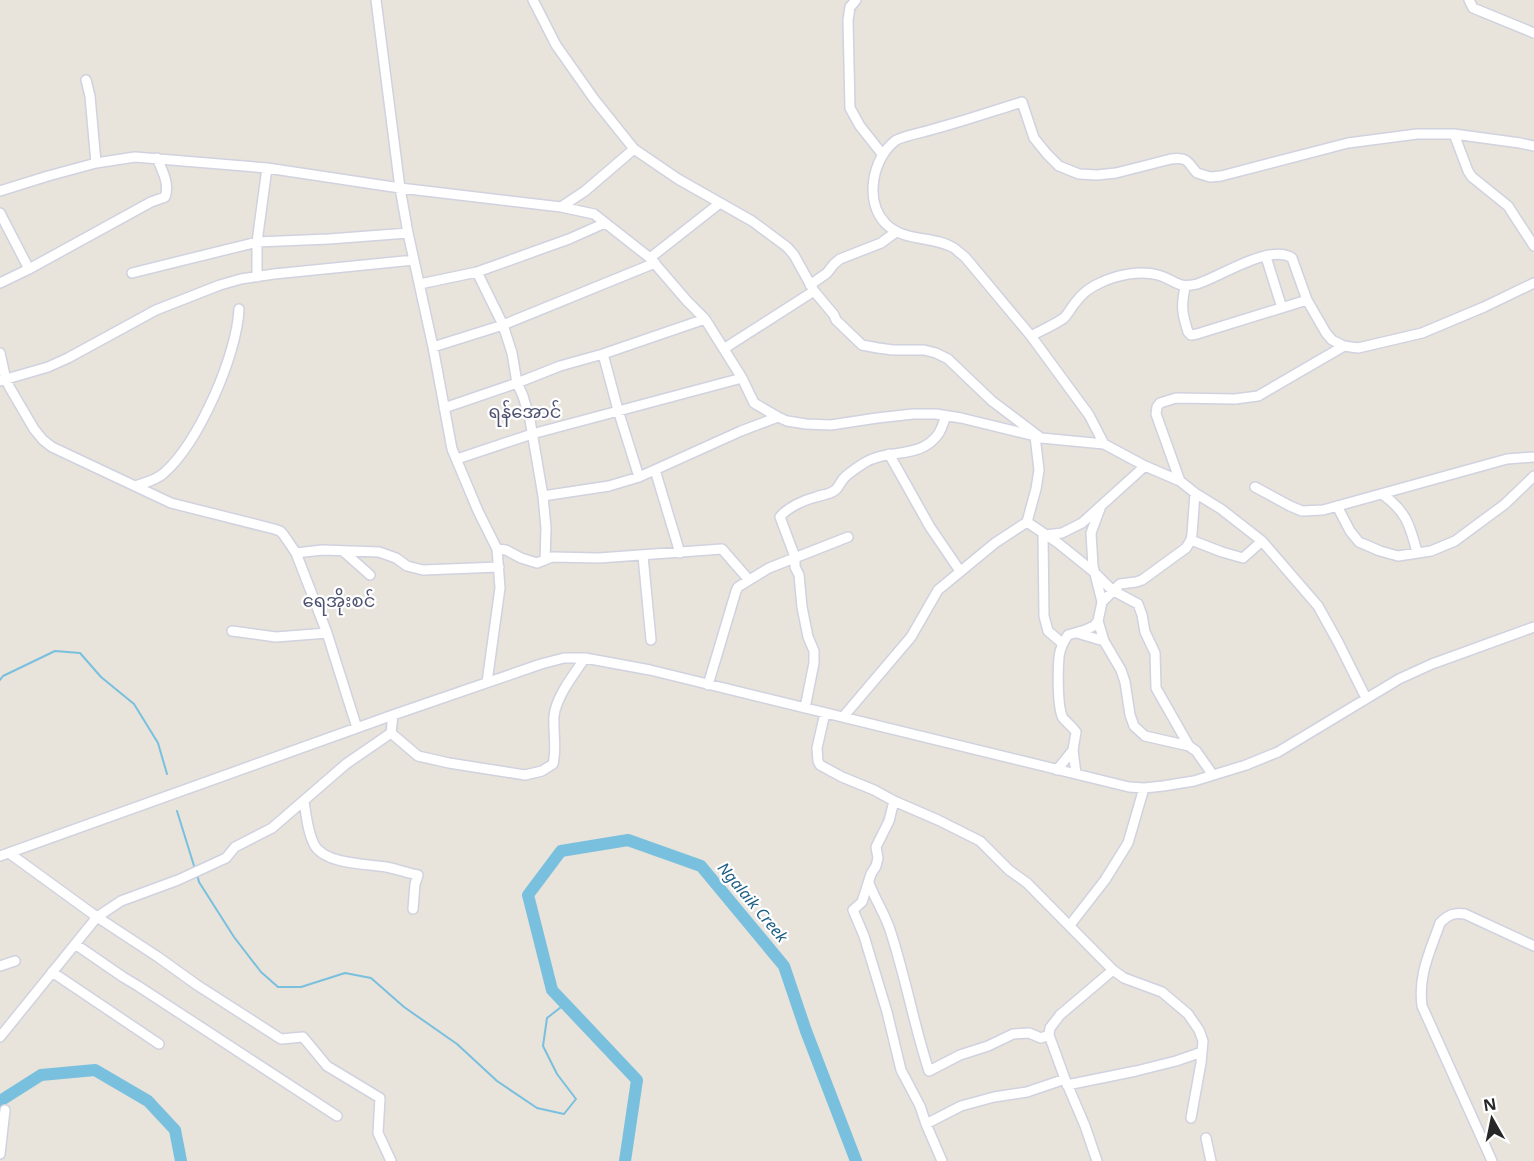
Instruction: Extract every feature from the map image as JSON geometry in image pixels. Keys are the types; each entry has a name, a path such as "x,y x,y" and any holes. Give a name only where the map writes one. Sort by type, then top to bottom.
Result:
{"street":[{"path":"376,0 400,188 434,347 452,449 497,549 500,588 487,682"},
{"path":"533,0 556,45 594,99 634,149 720,204 752,221 787,247 794,255 812,288 836,320 862,345 893,350 924,350 936,352 948,358 992,401 1038,437"},
{"path":"856,0 850,7 848,20 850,108 860,126 883,155"},
{"path":"1469,0 1473,8 1534,33"},
{"path":"86,80 90,96 96,163"},
{"path":"1104,444 1089,415 1031,336 965,257 954,248 944,244 896,232 884,222 876,208 872,193 873,179 883,155 896,140 1023,102 1034,138 1059,166 1079,174 1116,173 1180,158 1188,160 1197,173 1210,177 1221,176 1348,143 1417,134 1454,134 1534,146"},
{"path":"1454,134 1472,177 1508,206 1534,246"},
{"path":"561,207 585,191 634,149"},
{"path":"0,191 96,163 135,157 267,168 400,188 561,207 594,214 652,261 705,319 742,378 754,403 778,417 806,424 831,425 913,414 946,416 1038,437 1104,444 1180,482 1221,509 1262,541 1318,606 1366,698"},
{"path":"0,283 151,202 165,197 166,185 157,158"},
{"path":"256,277 257,242 267,168"},
{"path":"434,347 503,325 652,261 720,204"},
{"path":"0,213 29,269"},
{"path":"420,284 477,272 569,239 605,223"},
{"path":"724,348 812,288 834,264 848,255 871,248 896,232"},
{"path":"132,273 257,242 408,233"},
{"path":"1031,336 1065,317 1082,295 1101,282 1146,273 1159,275 1185,287 1212,279 1237,265 1266,256 1282,254 1292,258 1307,300 1326,333 1332,340 1344,346 1358,348 1422,333 1534,283"},
{"path":"1266,256 1282,308"},
{"path":"3,381 48,367 156,310 220,285 256,277 414,260"},
{"path":"477,272 503,325 532,434 543,496 546,528 545,560"},
{"path":"1185,287 1182,311 1188,333 1191,335 1307,300"},
{"path":"135,486 162,476 178,458 197,430 212,403 231,349 239,309"},
{"path":"444,408 560,366 603,354 705,319"},
{"path":"1180,482 1156,414 1160,403 1176,398 1235,399 1258,396 1344,346"},
{"path":"0,353 3,381 34,429 52,447 171,503 280,531 296,553 327,633 357,728"},
{"path":"603,354 639,477"},
{"path":"457,459 532,434 742,378"},
{"path":"805,708 814,663 814,651 808,637 795,557 780,517 784,512 804,501 838,489 845,477 873,458 923,447 940,432 946,416"},
{"path":"543,496 609,486 639,477 741,431 778,417"},
{"path":"843,717 911,637 938,590 995,543 1027,522 1039,470 1038,437"},
{"path":"890,454 930,527 960,571"},
{"path":"1255,487 1302,511 1323,510 1507,459 1534,457"},
{"path":"1045,534 1062,533 1082,523 1145,466"},
{"path":"655,470 680,553"},
{"path":"1337,506 1350,531 1359,542 1380,552 1398,556 1431,550 1455,541 1505,504 1534,476"},
{"path":"1101,605 1112,590 1120,584 1136,582 1149,576 1186,548 1191,540 1195,493"},
{"path":"1382,494 1402,512 1418,552"},
{"path":"1101,506 1091,533 1094,572 1101,605 1098,621 1104,641 1121,670 1134,726 1145,736 1189,746 1196,751 1213,775"},
{"path":"1027,522 1058,543 1112,590 1138,604 1145,632 1155,653 1156,688 1189,746"},
{"path":"1045,534 1044,616 1048,631 1062,643"},
{"path":"708,685 738,587 769,568 848,537"},
{"path":"1191,540 1243,558 1262,541"},
{"path":"497,549 506,550 537,563 552,557 643,556 722,549 749,580"},
{"path":"296,553 322,550 380,552 396,558 407,566 423,570 499,567"},
{"path":"343,551 370,575"},
{"path":"643,556 651,640"},
{"path":"1128,599 1136,582"},
{"path":"1101,605 1110,600 1128,599"},
{"path":"1076,774 1073,750 1076,732 1064,719 1059,704 1059,656 1062,643 1068,635 1094,626 1098,621"},
{"path":"4,855 393,715 564,658 585,658 650,670 1128,787 1144,788 1194,781 1278,752 1399,679 1432,664 1534,627"},
{"path":"232,631 276,638 327,633"},
{"path":"1076,633 1104,641"},
{"path":"391,733 418,756 525,775 542,771 554,764 556,753 554,714 563,690 585,658"},
{"path":"825,713 817,748 820,765 980,841 1009,870 1027,883 1113,970 1124,978 1162,992 1188,1014 1199,1030 1203,1041 1191,1118"},
{"path":"0,1037 97,917 121,901 178,880 226,858 235,847 272,828 346,764 391,733 393,715"},
{"path":"1057,770 1073,750"},
{"path":"1070,925 1105,880 1128,843 1144,788"},
{"path":"304,801 306,819 313,841 322,853 352,863 397,869 418,875 413,909"},
{"path":"894,801 889,820 876,848 878,858 876,866 862,902 853,910 864,936 902,1070 920,1106 942,1161"},
{"path":"4,855 158,957 197,986 281,1039 303,1037 327,1066 380,1098 378,1133 391,1161"},
{"path":"869,882 891,932 929,1071 960,1055 988,1046 1013,1034 1029,1033 1041,1038 1049,1035"},
{"path":"1492,1161 1422,1006 1420,990 1422,974 1440,923 1457,912 1534,946"},
{"path":"75,944 337,1116"},
{"path":"0,966 15,961"},
{"path":"1097,1161 1049,1035 1050,1028 1060,1015 1113,970"},
{"path":"52,972 159,1044"},
{"path":"926,1124 961,1106 985,1099 1066,1082 1136,1071 1202,1052"},
{"path":"0,1154 5,1110"},
{"path":"1206,1138 1211,1161"}],"waterway":[{"path":"0,680 3,676 55,651 80,653 101,677 134,704 158,743 167,774"},
{"path":"177,811 195,869"},
{"name":"Ngalaik Creek","path":"625,1161 637,1080 552,990 528,895 561,851 628,840 701,866 784,966 806,1031 856,1161"},
{"path":"197,874 199,882 234,937 261,972 278,987 301,987 345,973 371,978 404,1007 457,1044 497,1081 537,1108 564,1114 576,1099 557,1074 543,1046 547,1018 565,1004"},
{"name":"Ngalaik Creek","path":"0,1101 41,1075 95,1070 148,1101 175,1130 181,1161"}],"district":[{"name":"ရန်အောင်","path":"525,412"},
{"name":"ရေအိုးစင်","path":"339,601"}]}
